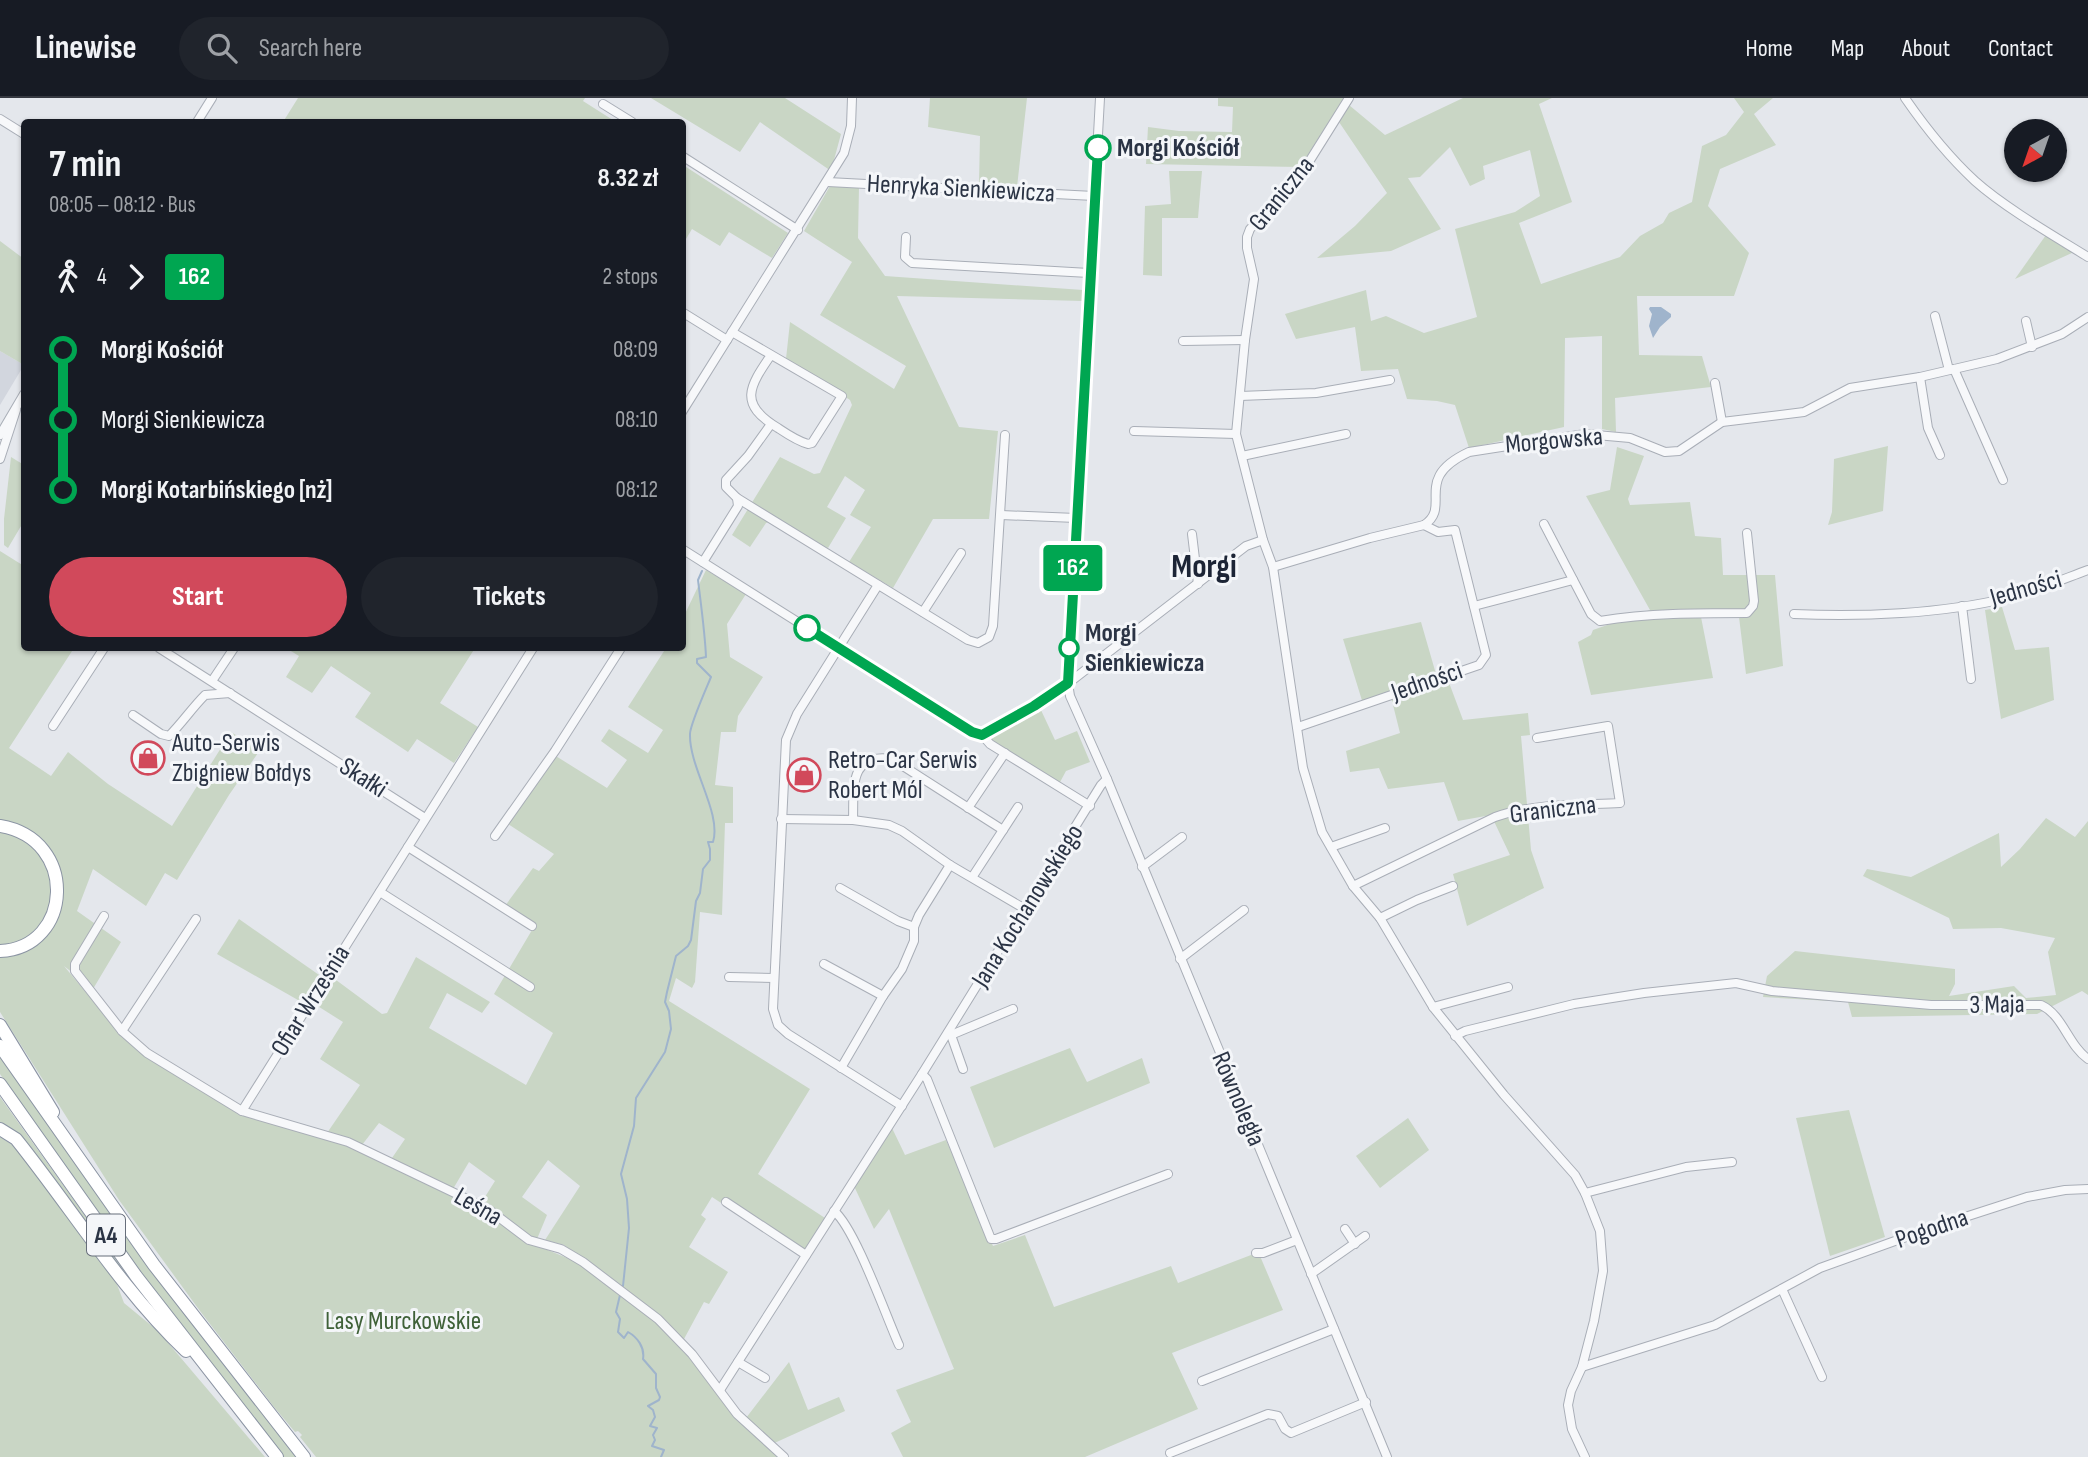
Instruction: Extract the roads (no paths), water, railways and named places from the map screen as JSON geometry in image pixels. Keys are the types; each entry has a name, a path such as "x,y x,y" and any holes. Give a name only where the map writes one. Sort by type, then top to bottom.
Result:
{"highway":[{"path":"0,826 15,828 40,845 51,859 57,875 58,890 50,920 41,931 18,947 0,951"},
{"path":"0,1025 118,1216"},
{"name":"A4","path":"0,1046 183,1305 304,1457"},
{"name":"A4","path":"0,1084 107,1237 277,1457"},
{"path":"0,1129 16,1139 146,1310 218,1383"}],"street":[{"path":"199,119 212,98"},
{"path":"686,400 828,182 844,153 851,126 852,98"},
{"name":"Henryka Sienkiewicza","path":"1068,683 1100,98"},
{"name":"Graniczna","path":"1349,98 1302,173 1250,229 1247,248 1254,279 1236,434 1263,540 1273,567 1303,768 1322,832 1353,886 1380,918 1433,1007 1575,1175 1586,1193 1600,1231 1603,1270 1594,1321 1583,1367 1571,1391 1568,1405 1572,1429 1585,1457"},
{"path":"1905,98 1922,122 1974,180 1993,196 2088,257"},
{"path":"603,104 627,119"},
{"path":"0,118 21,132"},
{"path":"686,159 797,230"},
{"name":"Henryka Sienkiewicza","path":"828,182 1094,196"},
{"name":"Henryka Sienkiewicza","path":"906,237 905,257 912,263 1090,273"},
{"path":"686,314 771,355 842,396 812,443 808,444 771,424 753,408 750,399 756,377 771,355"},
{"path":"1936,316 1952,370 2003,480"},
{"name":"Morgowska","path":"1424,525 1436,512 1434,488 1438,475 1452,460 1469,452 1586,434 1630,438 1665,452 1679,451 1722,422 1804,412 1850,388 1920,377 1997,359 2062,334 2088,317"},
{"path":"2026,321 2032,347"},
{"path":"1183,341 1245,340"},
{"path":"1920,377 1928,428 1940,455"},
{"path":"1240,396 1316,393 1390,380"},
{"path":"1715,383 1722,422"},
{"path":"0,435 21,400"},
{"path":"0,459 16,410"},
{"path":"771,424 748,456 726,480 726,487 737,498 968,640 978,643 989,637 993,626 1005,435"},
{"path":"1134,431 1236,434"},
{"path":"1241,457 1346,434"},
{"path":"703,562 738,506 737,498"},
{"path":"1001,515 1076,518"},
{"path":"1544,524 1591,614 1600,621 1662,614 1747,613 1753,607 1754,601 1747,533"},
{"path":"1273,567 1424,525 1438,532 1455,530 1474,606 1573,580"},
{"path":"1192,534 1198,584"},
{"path":"982,735 1068,683 1246,546 1263,540"},
{"path":"686,551 972,732 982,735 990,744 1090,806"},
{"path":"923,612 961,553"},
{"name":"Jedności","path":"1794,614 1858,614 1962,606 2031,591 2088,570"},
{"path":"878,585 797,714 786,740 773,1009 778,1025 788,1034 902,1106"},
{"name":"Jedności","path":"1298,727 1479,665 1486,655 1474,606"},
{"name":"Jedności","path":"1962,606 1971,679"},
{"path":"53,726 102,651"},
{"name":"Skałki","path":"164,651 425,818"},
{"path":"212,681 232,651"},
{"name":"Ofiar Września","path":"242,1111 531,651"},
{"path":"495,836 555,751 619,651"},
{"name":"Równoległa","path":"1068,683 1070,696 1107,779 1387,1457"},
{"path":"133,715 161,734 169,736 205,695 230,693"},
{"name":"Graniczna","path":"1353,886 1512,811 1528,807 1620,803 1608,726 1537,738"},
{"path":"968,808 1005,753"},
{"path":"853,820 857,772 874,758 892,760 1003,830"},
{"name":"Jana Kochanowskiego","path":"720,1390 950,1034 1107,779"},
{"path":"973,876 1018,807"},
{"path":"781,820 853,820 889,825 1025,909"},
{"path":"1331,847 1385,828"},
{"path":"1142,867 1182,837"},
{"path":"408,847 531,926"},
{"path":"841,1068 902,969 914,941 914,927 950,864"},
{"path":"1380,918 1453,886"},
{"path":"840,888 898,921 914,927"},
{"path":"380,892 530,987"},
{"path":"1180,959 1244,910"},
{"name":"Leśna","path":"104,916 75,964 75,971 122,1031 147,1053 242,1111 348,1142 488,1209 529,1240 561,1249 583,1262 658,1319 692,1354 737,1414 783,1457"},
{"path":"122,1031 195,919"},
{"path":"824,964 883,996"},
{"path":"729,977 774,978"},
{"name":"3 Maja","path":"1455,1036 1465,1031 1574,1004 1736,983 1772,991 1931,1006 2040,1005 2051,1011 2074,1046 2088,1059"},
{"path":"1433,1007 1508,987"},
{"name":"Jana Kochanowskiego","path":"950,1034 1013,1009"},
{"path":"950,1034 963,1069"},
{"path":"922,1074 927,1079 991,1239 1168,1174"},
{"path":"1586,1193 1686,1167 1732,1162"},
{"name":"Pogodna","path":"1583,1367 1715,1325 1820,1268 1931,1228 2027,1197 2088,1189"},
{"path":"726,1202 806,1255"},
{"path":"834,1211 840,1216 860,1255 899,1345"},
{"path":"1345,1229 1355,1244"},
{"path":"1311,1274 1366,1236"},
{"path":"1256,1253 1263,1253 1297,1240"},
{"path":"1782,1289 1822,1377"},
{"path":"1202,1381 1334,1329"},
{"path":"738,1362 765,1378"},
{"path":"1170,1453 1268,1414 1278,1416 1285,1429 1291,1433 1366,1402"}],"water":[{"path":"1650,307 1661,307 1671,314 1653,338 1649,326 1652,314"}],"waterway":[{"path":"623,1286 629,1228 627,1199 621,1174 634,1126 636,1098 665,1052 671,1029 665,1002 667,992 676,956 691,940 703,869 710,860 708,842 713,842 715,830 694,761 690,734 711,677 697,663 697,659 706,657 698,580 702,571"},
{"path":"620,1295 616,1312 620,1319 618,1332 624,1338 628,1332 637,1340 643,1350 643,1359 656,1374 656,1388 660,1397 648,1406 655,1417 650,1426 657,1428 652,1446 664,1450 661,1457"}],"place":[{"name":"Morgi Kościół","path":"1098,148"},
{"name":"Morgi Sienkiewicza","path":"1069,648"},
{"name":"Auto-Serwis Zbigniew Bołdys","path":"148,758"},
{"name":"Retro-Car Serwis Robert Mól","path":"804,775"}],"district":[{"name":"Morgi","path":"1204,567"}],"park label":[{"name":"Lasy Murckowskie","path":"403,1321"}]}
